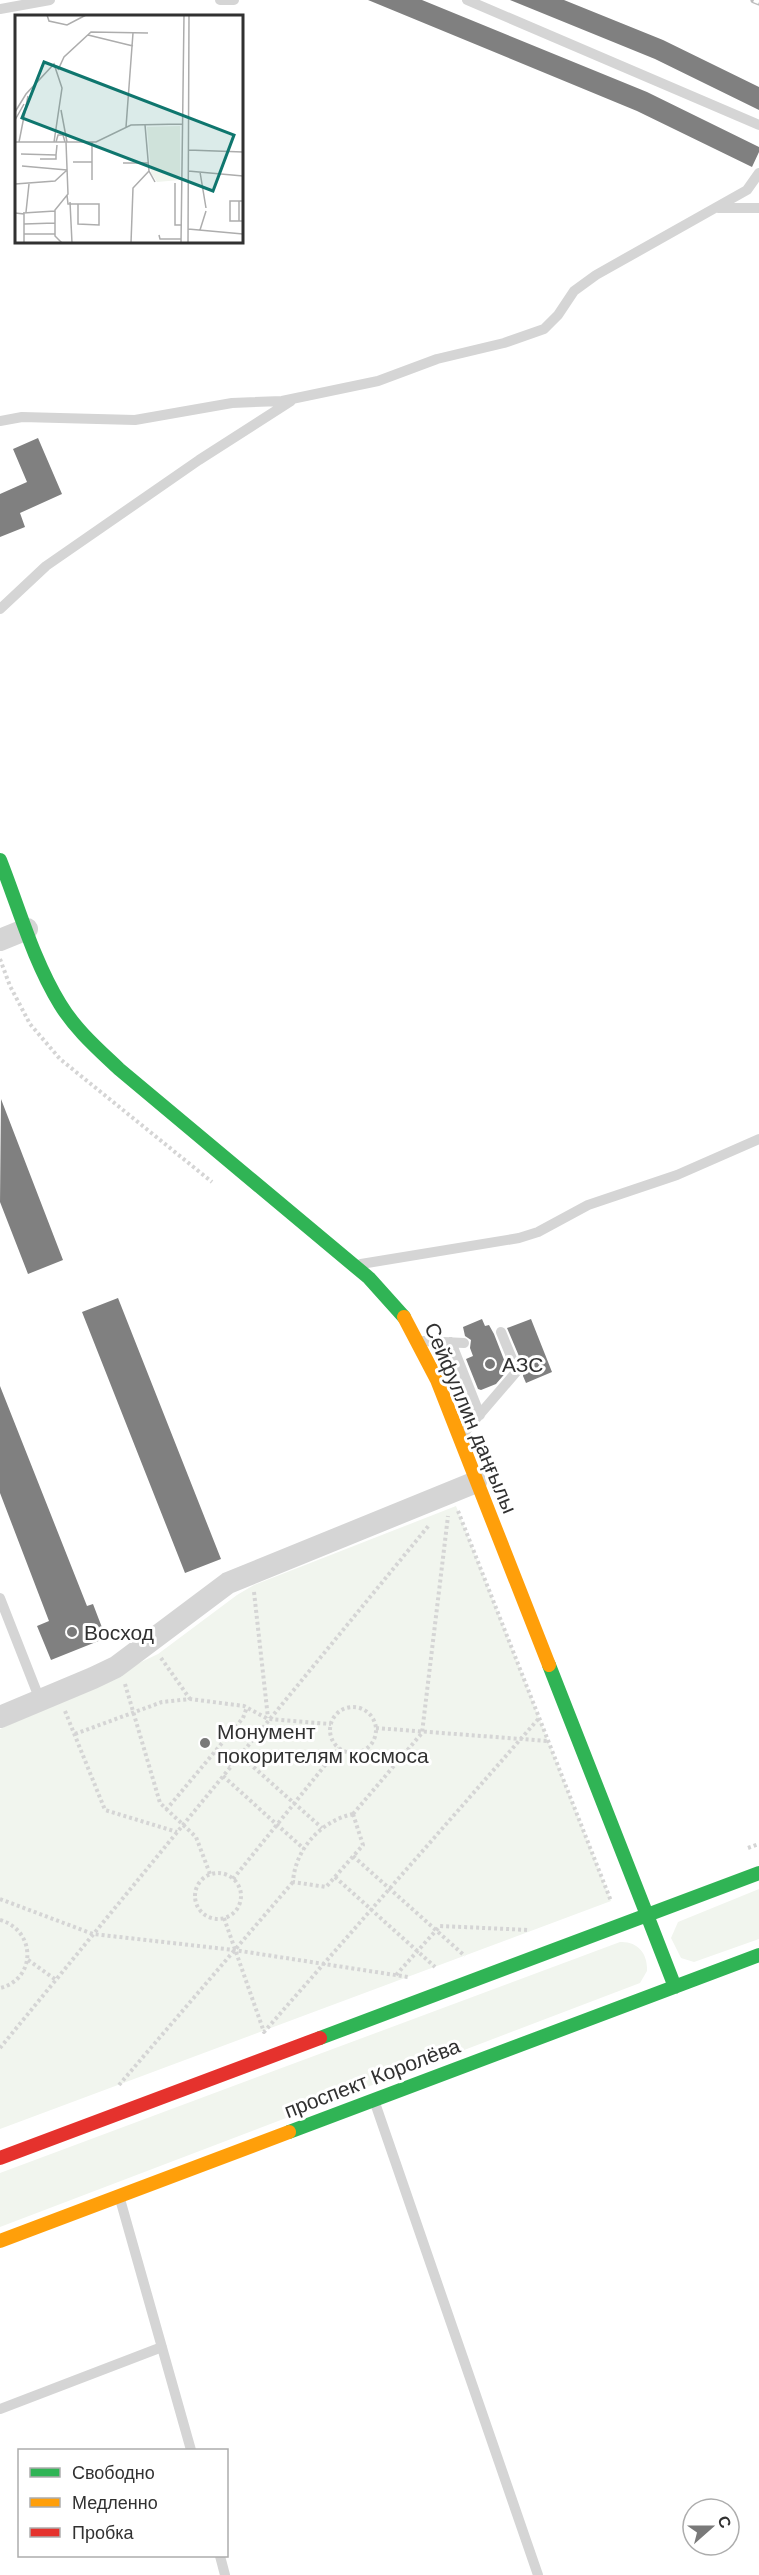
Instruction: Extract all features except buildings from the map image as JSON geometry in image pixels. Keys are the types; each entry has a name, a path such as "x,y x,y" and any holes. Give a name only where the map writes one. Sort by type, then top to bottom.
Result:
{"main road":[{"name":"Сейфуллин даңғылы","path":"0,860 45,976 61,1006 84,1035 119,1069 354,1265 392,1299 407,1319 419,1341 460,1438 675,1987"},
{"path":"0,2158 759,1873"},
{"name":"проспект Королёва","path":"0,2241 759,1955"}],"street":[{"path":"0,940 27,929"},
{"path":"0,1717 49,1705 116,1666 228,1583 454,1499 477,1482"}],"lane":[{"path":"0,9 50,0"},
{"path":"220,0 234,0"},
{"path":"467,0 759,125"},
{"path":"0,421 22,417 135,420 232,403 297,398 378,381 437,359 504,343 544,329 558,315 574,291 596,274 747,190 759,172"},
{"path":"718,208 759,208"},
{"path":"0,609 55,559 199,460 297,398"},
{"path":"354,1265 519,1238 538,1232 588,1205 677,1175 759,1139"},
{"path":"460,1438 516,1371 501,1332"},
{"path":"419,1341 464,1343"},
{"path":"451,1342 480,1415"},
{"path":"0,1598 49,1705"},
{"path":"374,2100 537,2575"},
{"path":"119,2196 190,2449"},
{"path":"0,2409 162,2347"},
{"path":"220,2557 225,2575"}],"path":[{"path":"0,959 10,986 30,1024 60,1059 220,1189"},
{"path":"454,1499 611,1901"},
{"path":"119,2085 293,1882 297,1864 304,1849 322,1828 352,1814 422,1733 449,1509 454,1499"},
{"path":"0,2048 432,1521"},
{"path":"245,1590 254,1585 268,1719"},
{"path":"158,1654 190,1699"},
{"path":"127,1677 125,1684 160,1803 196,1837 210,1874"},
{"path":"75,1734 162,1702 190,1699 247,1707 268,1719 331,1724"},
{"path":"49,1705 66,1711 105,1810 177,1832"},
{"path":"166,1810 243,1718 247,1707"},
{"path":"354,1707 363,1709 370,1715 376,1728 373,1740 364,1750 351,1753 339,1748 331,1737 331,1724 342,1710 354,1707"},
{"path":"224,1918 264,2032 540,1717"},
{"path":"376,1728 549,1741"},
{"path":"233,1879 339,1748"},
{"path":"215,1752 231,1766"},
{"path":"240,1755 322,1828"},
{"path":"223,1776 304,1849"},
{"path":"293,1882 326,1887 363,1845 352,1814"},
{"path":"353,1856 465,1956"},
{"path":"221,1873 233,1879 239,1886 241,1899 235,1911 224,1918 210,1917 197,1906 196,1888 201,1880 210,1874 221,1873"},
{"path":"335,1877 435,1967"},
{"path":"0,1899 93,1934 234,1950 409,1977"},
{"path":"0,1920 13,1925 22,1934 28,1947 28,1960 19,1978 0,1988"},
{"path":"396,1975 440,1926 533,1930"},
{"path":"28,1960 56,1980"}],"shaded area":[{"path":"456,1506 611,1901 0,2129 0,1729 158,1654 237,1595 254,1585"},
{"path":"759,1889 759,1939 694,1962 681,1958 671,1938 678,1922"},
{"path":"620,1942 637,1946 644,1954 647,1971 640,1983 0,2227 0,2173"}],"railway":[{"path":"754,0 759,2"}],"traffic: fast":[{"path":"0,860 42,970 60,1004 80,1030 119,1069 369,1278 404,1317"},
{"path":"549,1665 647,1915"},
{"path":"320,2038 759,1873"},
{"path":"647,1915 675,1987"},
{"path":"289,2132 759,1955"}],"traffic: slow":[{"path":"404,1317 437,1380 549,1665"},
{"path":"0,2241 289,2132"}],"traffic: jam":[{"path":"0,2158 320,2038"}],"place":[{"name":"АЗС","path":"490,1364"},
{"name":"Восход","path":"72,1632"},
{"name":"Монумент покорителям космоса","path":"205,1743"}]}
